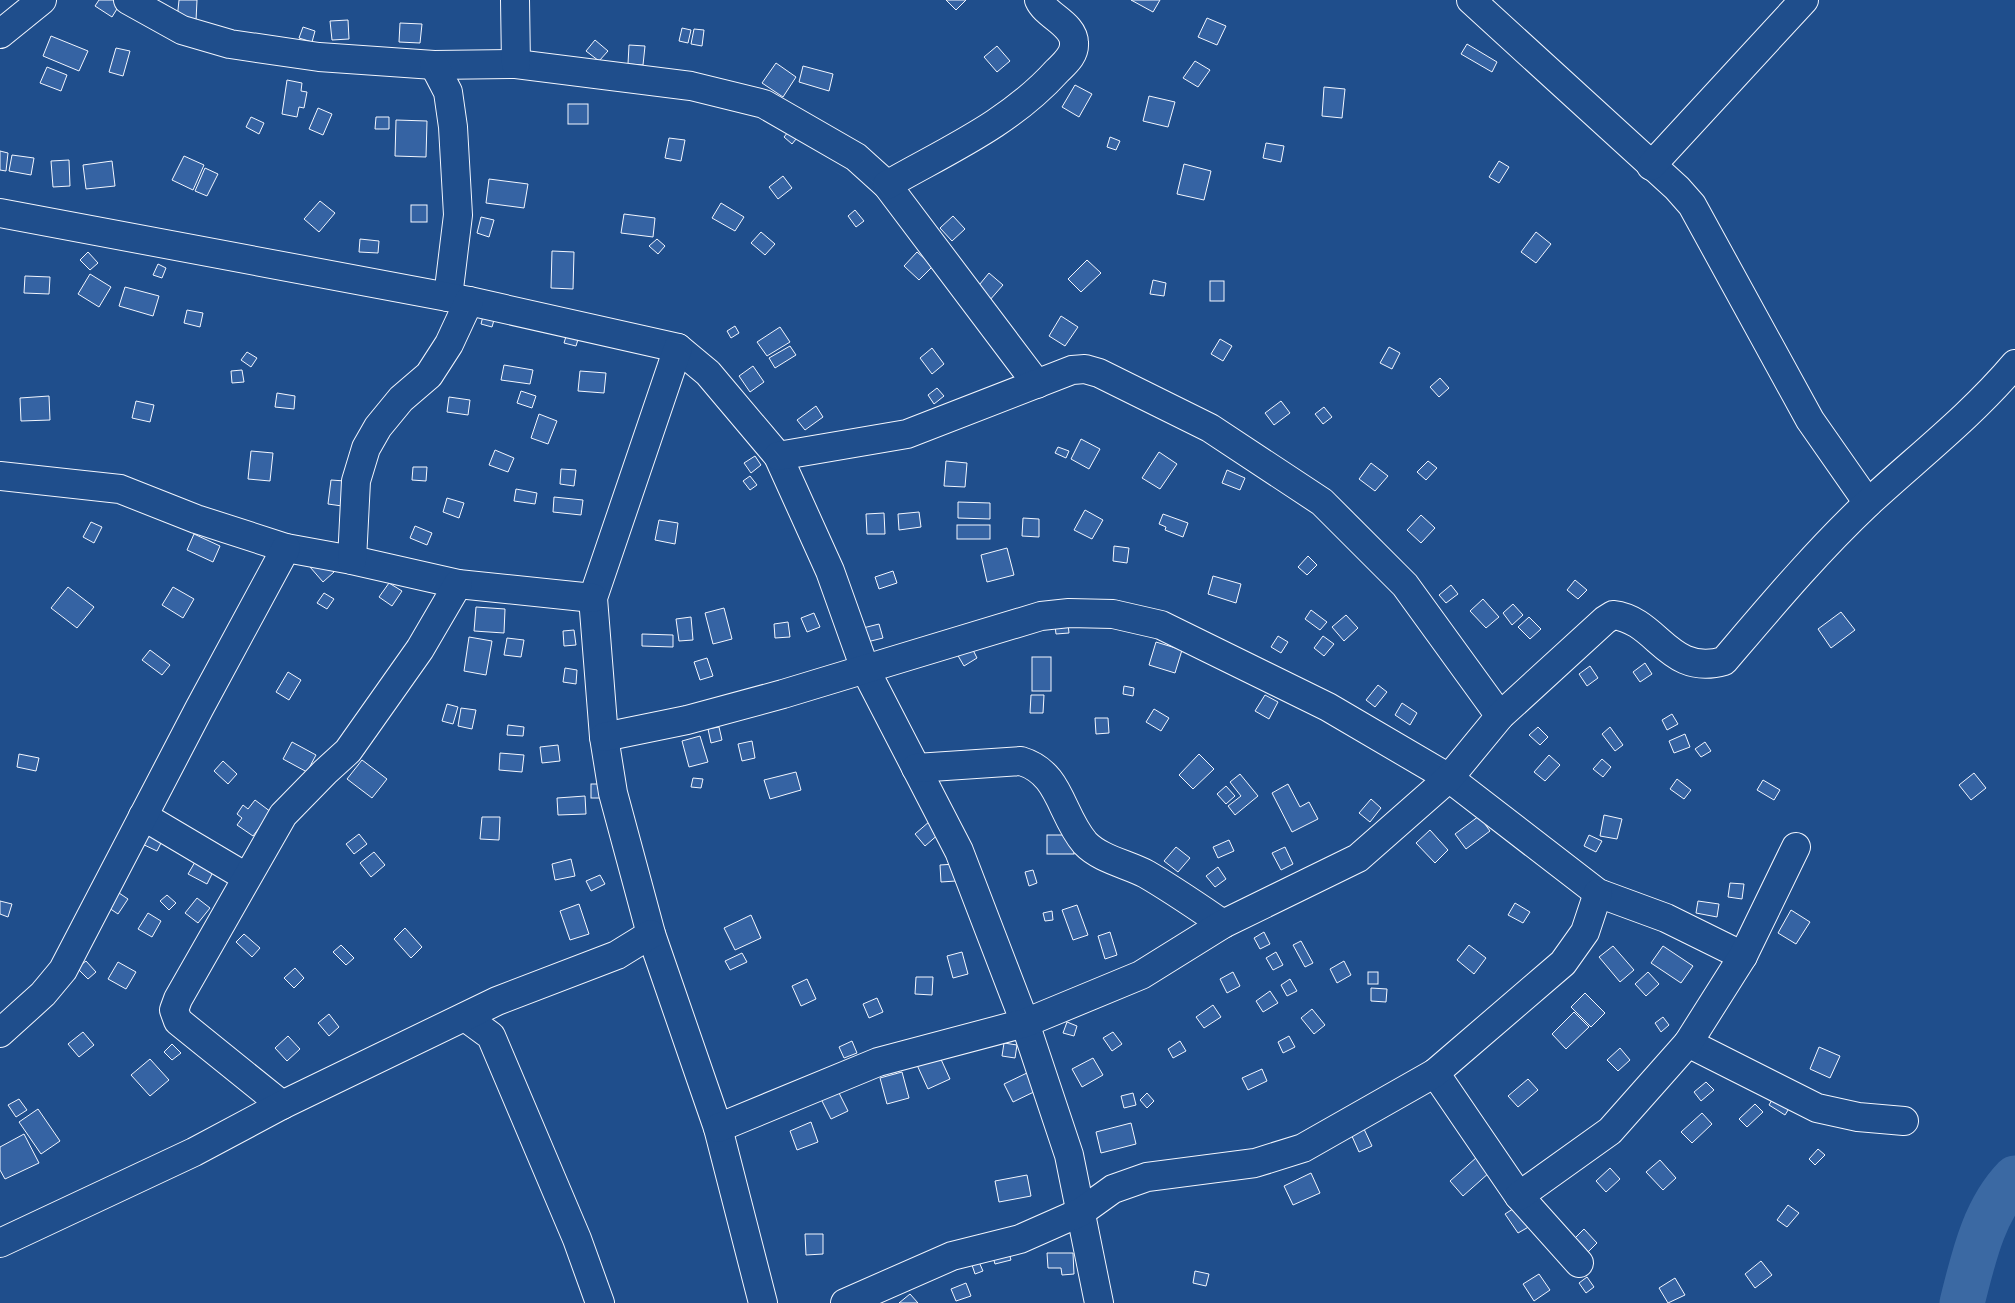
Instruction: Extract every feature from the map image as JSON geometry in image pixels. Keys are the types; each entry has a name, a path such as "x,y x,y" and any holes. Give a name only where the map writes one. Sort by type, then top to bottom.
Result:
{"street":[{"path":"0,34 42,0"},
{"path":"128,0 182,30 230,44 319,57 434,65 516,64 691,86 764,104 856,157 887,185 1037,384"},
{"path":"516,0 516,64"},
{"path":"887,185 1004,119 1037,93 1071,56 1074,43 1071,31 1042,6 1039,0"},
{"path":"1471,0 1692,205 1810,420 1868,504"},
{"path":"1651,166 1804,0"},
{"path":"352,560 356,481 366,448 378,428 401,399 429,374 449,344 458,299 458,215 453,127 448,92 434,65"},
{"path":"1,221 458,299 678,348 708,373 778,456 830,571 865,669 959,850 1025,1023 1069,1155 1099,1303"},
{"path":"678,348 593,598 604,737 613,793 651,934 718,1128 762,1303"},
{"path":"718,1128 878,1062 1025,1023 1141,975 1223,924 1358,858 1449,778 1500,716 1605,620 1613,615 1631,621 1686,662 1708,666 1724,661 1812,557 1988,396 2015,364"},
{"path":"778,456 908,434 1072,370 1085,369 1099,373 1210,428 1322,502 1405,585 1500,716"},
{"path":"0,476 120,489 196,519 286,548 352,560 458,584 593,598"},
{"path":"0,1033 43,994 63,970 286,548"},
{"path":"282,1105 178,1021 174,1010 178,999 246,877 283,815 324,772 348,751 420,649 458,584"},
{"path":"604,737 687,720 783,694 1041,616 1069,612 1112,614 1161,624 1328,707 1449,778 1598,893 1666,918 1743,956"},
{"path":"916,768 1021,761 1035,765 1047,776 1085,844 1101,854 1145,874 1223,924"},
{"path":"143,816 246,877"},
{"path":"1519,1196 1610,1131 1688,1043 1743,956 1796,847"},
{"path":"845,1303 952,1256 1020,1238 1081,1212 1113,1188 1147,1177 1255,1163 1303,1148 1435,1073 1564,963 1586,932 1598,893"},
{"path":"0,1243 194,1152 282,1105 497,1001 617,955 651,934"},
{"path":"491,1036 497,1001"},
{"path":"465,1017 491,1036 577,1238 600,1303"},
{"path":"1688,1043 1817,1108 1858,1118 1904,1121"},
{"path":"1435,1073 1519,1196 1579,1263"}],"building":[{"path":"99,0 114,0 120,4 112,17 95,6"},
{"path":"179,0 197,0 196,21 177,20"},
{"path":"946,0 966,0 956,10"},
{"path":"1131,0 1160,0 1153,12"},
{"path":"1207,18 1226,26 1217,45 1198,37"},
{"path":"348,20 349,39 332,40 330,21"},
{"path":"400,23 422,24 420,43 399,42"},
{"path":"303,27 315,31 312,42 299,38"},
{"path":"682,28 691,30 688,43 679,41"},
{"path":"694,29 704,30 702,46 691,44"},
{"path":"51,36 88,51 79,71 43,56"},
{"path":"595,40 608,51 599,61 586,51"},
{"path":"1467,44 1497,62 1492,72 1461,54"},
{"path":"629,45 645,46 643,65 628,64"},
{"path":"997,46 1010,61 997,72 984,57"},
{"path":"116,48 130,51 123,76 109,72"},
{"path":"1195,61 1210,70 1198,87 1183,78"},
{"path":"776,63 796,77 783,97 762,83"},
{"path":"803,66 833,74 829,91 799,82"},
{"path":"47,67 67,75 61,91 40,83"},
{"path":"287,80 302,83 301,91 307,92 304,108 299,107 297,117 282,114"},
{"path":"1075,85 1092,94 1079,117 1062,107"},
{"path":"1324,87 1345,89 1342,118 1322,116"},
{"path":"1149,96 1175,102 1168,127 1143,121"},
{"path":"568,104 588,104 588,124 568,124"},
{"path":"318,108 332,114 323,135 309,129"},
{"path":"251,117 264,123 259,134 246,127"},
{"path":"376,117 389,117 389,129 375,129"},
{"path":"396,120 427,121 426,157 395,156"},
{"path":"792,127 801,133 792,144 784,137"},
{"path":"1110,137 1120,141 1116,150 1107,147"},
{"path":"669,138 685,140 681,161 665,158"},
{"path":"1266,143 1284,146 1281,162 1263,158"},
{"path":"0,151 8,153 6,171 0,170"},
{"path":"12,155 34,158 31,175 9,171"},
{"path":"184,156 204,165 193,190 172,180"},
{"path":"69,160 70,186 53,187 51,161"},
{"path":"112,161 115,186 86,189 83,165"},
{"path":"1499,161 1509,167 1499,183 1489,177"},
{"path":"1184,164 1211,171 1204,200 1177,194"},
{"path":"205,168 218,174 207,196 195,191"},
{"path":"783,176 792,188 778,199 769,187"},
{"path":"489,179 528,184 524,208 486,203"},
{"path":"320,201 335,213 319,232 304,219"},
{"path":"721,203 744,217 735,231 712,218"},
{"path":"411,205 427,205 427,222 411,222"},
{"path":"855,210 864,221 856,227 848,216"},
{"path":"624,214 655,218 653,237 621,233"},
{"path":"953,216 965,229 952,241 940,228"},
{"path":"481,217 494,220 489,237 477,233"},
{"path":"761,232 775,244 765,255 751,243"},
{"path":"1536,232 1551,244 1536,263 1521,252"},
{"path":"360,239 379,241 378,253 359,252"},
{"path":"657,239 665,246 658,254 649,246"},
{"path":"552,251 574,252 573,289 551,288"},
{"path":"88,252 98,263 90,270 80,260"},
{"path":"917,252 933,266 919,280 904,266"},
{"path":"1087,260 1101,273 1081,292 1068,279"},
{"path":"158,264 166,268 162,278 153,275"},
{"path":"989,273 1003,285 989,301 975,290"},
{"path":"90,274 111,287 99,307 78,294"},
{"path":"25,276 50,277 49,294 24,293"},
{"path":"1153,280 1166,283 1164,296 1150,294"},
{"path":"1210,281 1224,281 1224,301 1210,301"},
{"path":"125,287 159,296 153,316 119,306"},
{"path":"187,310 203,313 200,327 184,323"},
{"path":"483,316 494,320 492,327 481,324"},
{"path":"1061,316 1078,327 1065,346 1049,336"},
{"path":"735,326 739,333 731,338 727,331"},
{"path":"780,327 790,342 767,356 757,342"},
{"path":"567,333 579,336 576,346 564,343"},
{"path":"1220,339 1232,346 1223,361 1211,354"},
{"path":"790,346 796,355 775,368 769,358"},
{"path":"1389,347 1400,353 1392,369 1380,363"},
{"path":"932,348 944,364 932,374 920,358"},
{"path":"247,352 257,358 251,367 241,360"},
{"path":"504,365 533,370 530,384 501,380"},
{"path":"753,366 764,382 750,392 739,376"},
{"path":"242,370 244,382 232,383 231,371"},
{"path":"580,371 606,373 604,393 578,391"},
{"path":"1440,378 1449,388 1439,397 1430,387"},
{"path":"937,388 944,396 934,404 928,395"},
{"path":"521,391 536,396 532,408 517,403"},
{"path":"277,393 295,396 294,409 275,407"},
{"path":"49,396 50,420 21,421 20,398"},
{"path":"449,397 470,400 468,415 447,412"},
{"path":"136,401 154,405 150,422 132,418"},
{"path":"1281,401 1290,413 1274,425 1265,413"},
{"path":"816,406 823,417 805,430 797,420"},
{"path":"1324,407 1332,417 1323,424 1315,414"},
{"path":"539,414 557,421 548,444 531,438"},
{"path":"1081,439 1100,449 1089,469 1071,459"},
{"path":"1058,447 1069,451 1066,458 1055,453"},
{"path":"495,450 514,458 508,472 489,465"},
{"path":"251,451 273,453 270,481 248,479"},
{"path":"1159,452 1177,464 1160,489 1142,478"},
{"path":"755,456 761,465 751,473 744,463"},
{"path":"946,461 967,463 965,487 944,486"},
{"path":"1428,461 1437,468 1426,480 1417,472"},
{"path":"1371,463 1388,476 1375,491 1359,479"},
{"path":"413,467 427,467 426,481 412,480"},
{"path":"561,469 576,470 574,486 560,484"},
{"path":"1227,470 1245,478 1240,490 1222,483"},
{"path":"750,476 757,485 750,490 743,481"},
{"path":"331,480 345,481 342,506 328,504"},
{"path":"516,489 537,493 535,504 514,501"},
{"path":"554,497 583,500 581,515 553,512"},
{"path":"447,498 464,503 459,518 443,512"},
{"path":"958,502 990,503 990,519 958,518"},
{"path":"1085,510 1103,520 1092,539 1074,530"},
{"path":"919,512 921,527 899,530 898,514"},
{"path":"884,513 885,534 867,534 866,514"},
{"path":"1163,514 1188,523 1183,537 1165,530 1166,527 1159,524"},
{"path":"1421,515 1435,528 1421,543 1407,530"},
{"path":"1023,518 1039,519 1039,537 1022,536"},
{"path":"659,520 678,523 675,544 655,540"},
{"path":"91,522 102,527 94,543 83,537"},
{"path":"957,525 990,525 990,539 957,539"},
{"path":"415,526 432,533 427,545 410,538"},
{"path":"194,534 220,546 213,562 187,550"},
{"path":"1114,546 1129,548 1127,563 1113,561"},
{"path":"1007,548 1014,575 987,582 981,555"},
{"path":"1308,556 1317,565 1307,575 1298,567"},
{"path":"321,558 334,572 323,582 310,567"},
{"path":"893,571 897,583 879,589 875,577"},
{"path":"1213,576 1241,584 1236,603 1208,594"},
{"path":"1575,580 1587,590 1578,599 1567,590"},
{"path":"389,583 402,591 392,606 379,597"},
{"path":"1451,585 1458,594 1446,603 1439,595"},
{"path":"68,587 94,607 77,628 51,608"},
{"path":"173,587 194,599 183,618 162,605"},
{"path":"324,593 334,599 327,609 317,603"},
{"path":"1483,599 1499,617 1486,628 1470,611"},
{"path":"1513,604 1523,615 1512,625 1503,613"},
{"path":"476,607 505,609 504,633 474,631"},
{"path":"724,608 732,639 713,644 705,613"},
{"path":"1311,610 1327,622 1320,630 1305,619"},
{"path":"1841,612 1855,630 1831,648 1818,629"},
{"path":"814,613 820,627 807,632 801,618"},
{"path":"1067,615 1069,633 1056,634 1054,617"},
{"path":"1346,615 1358,628 1344,641 1332,627"},
{"path":"691,617 693,640 679,641 676,619"},
{"path":"1529,617 1541,629 1530,639 1518,627"},
{"path":"788,622 790,637 775,638 774,624"},
{"path":"879,624 883,638 867,642 863,628"},
{"path":"574,630 576,645 564,646 563,631"},
{"path":"642,634 673,635 673,647 642,646"},
{"path":"1278,636 1288,642 1281,653 1271,647"},
{"path":"1323,636 1334,644 1324,656 1314,648"},
{"path":"469,637 492,641 486,675 464,671"},
{"path":"507,638 524,640 521,657 504,655"},
{"path":"1156,642 1182,650 1175,673 1149,665"},
{"path":"971,646 977,658 964,666 957,654"},
{"path":"150,650 170,665 162,675 142,660"},
{"path":"1032,657 1051,657 1051,691 1032,691"},
{"path":"707,658 713,676 700,680 694,662"},
{"path":"1645,663 1652,674 1640,682 1633,672"},
{"path":"1590,666 1598,678 1587,686 1579,674"},
{"path":"565,668 577,670 576,684 563,682"},
{"path":"288,672 301,680 289,700 276,692"},
{"path":"1378,685 1387,692 1375,707 1366,700"},
{"path":"1124,686 1134,688 1133,696 1123,694"},
{"path":"1031,695 1044,695 1043,713 1030,713"},
{"path":"1265,695 1278,702 1269,719 1255,711"},
{"path":"1402,703 1417,713 1410,725 1395,715"},
{"path":"447,704 458,707 453,724 442,721"},
{"path":"461,708 476,710 472,729 458,726"},
{"path":"1154,709 1169,718 1161,731 1146,722"},
{"path":"1672,714 1678,724 1667,730 1662,720"},
{"path":"1095,718 1108,718 1109,733 1096,734"},
{"path":"508,725 524,727 523,736 507,735"},
{"path":"719,727 722,740 711,743 708,729"},
{"path":"1538,727 1548,737 1540,745 1529,735"},
{"path":"1610,727 1623,745 1615,751 1602,734"},
{"path":"1685,734 1690,747 1674,753 1669,741"},
{"path":"700,736 708,762 689,767 682,741"},
{"path":"752,741 755,758 742,761 738,744"},
{"path":"292,742 316,755 307,772 283,759"},
{"path":"1705,742 1711,751 1701,757 1695,749"},
{"path":"558,745 560,761 542,763 540,747"},
{"path":"500,753 524,755 522,772 499,770"},
{"path":"19,754 39,758 36,771 17,767"},
{"path":"1199,754 1214,769 1193,789 1179,775"},
{"path":"1549,755 1560,765 1545,781 1534,772"},
{"path":"1602,759 1611,767 1603,777 1593,769"},
{"path":"362,760 387,779 372,798 347,779"},
{"path":"223,761 237,774 228,784 214,771"},
{"path":"796,772 801,790 770,799 764,780"},
{"path":"1974,773 1986,788 1971,800 1959,785"},
{"path":"1240,774 1258,796 1235,815 1228,806 1241,796 1230,782"},
{"path":"693,778 703,779 701,788 691,787"},
{"path":"1677,779 1691,790 1684,799 1670,789"},
{"path":"1763,780 1780,790 1774,800 1757,790"},
{"path":"591,784 602,784 602,798 591,798"},
{"path":"1288,784 1300,807 1309,802 1318,819 1292,832 1272,793"},
{"path":"1226,786 1235,796 1226,804 1217,794"},
{"path":"585,796 586,814 558,815 557,798"},
{"path":"1371,799 1381,808 1370,822 1359,813"},
{"path":"255,800 271,812 253,836 237,825 242,818 237,814 243,805 248,809"},
{"path":"1604,815 1622,819 1617,839 1600,836"},
{"path":"1479,816 1490,831 1466,849 1455,834"},
{"path":"482,817 500,817 499,840 480,839"},
{"path":"930,821 940,833 925,846 915,834"},
{"path":"143,830 163,839 157,851 138,842"},
{"path":"1430,830 1448,850 1435,863 1416,843"},
{"path":"359,834 367,844 354,854 346,844"},
{"path":"1047,835 1074,835 1074,854 1047,854"},
{"path":"1589,835 1602,841 1596,852 1584,846"},
{"path":"1229,840 1234,851 1218,858 1213,847"},
{"path":"1176,847 1190,858 1178,872 1164,861"},
{"path":"1285,847 1293,864 1281,870 1272,853"},
{"path":"374,852 385,865 371,877 360,863"},
{"path":"571,859 575,876 555,880 552,864"},
{"path":"195,862 213,872 207,884 188,874"},
{"path":"955,864 956,881 941,882 940,865"},
{"path":"1218,867 1226,879 1215,887 1206,876"},
{"path":"1033,870 1037,883 1029,886 1025,872"},
{"path":"600,875 605,884 591,891 586,881"},
{"path":"1730,883 1744,884 1742,899 1728,897"},
{"path":"116,891 128,899 118,914 106,906"},
{"path":"167,895 176,903 169,910 160,901"},
{"path":"197,898 210,908 198,923 185,913"},
{"path":"0,901 12,904 8,917 0,914"},
{"path":"1698,901 1719,904 1717,917 1696,913"},
{"path":"1515,903 1530,912 1523,923 1508,915"},
{"path":"579,904 589,934 570,940 560,911"},
{"path":"1077,905 1088,935 1073,940 1062,910"},
{"path":"1791,910 1810,922 1796,944 1778,933"},
{"path":"1052,911 1053,920 1045,921 1043,913"},
{"path":"148,913 161,921 152,937 138,929"},
{"path":"751,915 761,938 735,950 724,928"},
{"path":"405,928 422,947 411,958 394,939"},
{"path":"1110,932 1117,955 1105,959 1098,936"},
{"path":"1264,932 1270,944 1260,949 1254,938"},
{"path":"244,934 260,948 252,957 236,942"},
{"path":"1301,941 1313,963 1305,967 1293,945"},
{"path":"341,945 354,958 346,965 333,952"},
{"path":"1469,945 1486,958 1474,974 1457,960"},
{"path":"1613,946 1634,970 1620,982 1599,957"},
{"path":"1663,946 1693,966 1681,983 1651,963"},
{"path":"962,952 968,974 953,978 947,956"},
{"path":"1276,952 1283,965 1273,970 1266,958"},
{"path":"742,953 747,962 730,970 725,961"},
{"path":"86,961 96,972 88,979 77,968"},
{"path":"1344,961 1351,975 1337,983 1330,969"},
{"path":"118,962 136,972 126,989 108,979"},
{"path":"295,968 304,978 294,988 284,978"},
{"path":"1233,972 1240,986 1227,993 1220,979"},
{"path":"1368,972 1378,972 1378,984 1368,984"},
{"path":"1648,972 1659,984 1646,996 1635,984"},
{"path":"916,977 933,977 932,995 915,994"},
{"path":"807,979 816,999 801,1006 792,986"},
{"path":"1290,979 1297,991 1287,996 1281,985"},
{"path":"1371,988 1387,989 1386,1002 1371,1001"},
{"path":"1270,991 1278,1003 1263,1012 1256,1001"},
{"path":"1585,993 1605,1013 1591,1027 1571,1007"},
{"path":"877,998 883,1012 869,1018 863,1004"},
{"path":"1213,1005 1221,1017 1204,1028 1196,1017"},
{"path":"1312,1009 1325,1025 1314,1034 1301,1018"},
{"path":"1574,1012 1589,1027 1566,1049 1552,1034"},
{"path":"329,1014 339,1027 329,1036 318,1023"},
{"path":"1663,1017 1669,1025 1661,1032 1655,1023"},
{"path":"1067,1022 1077,1026 1074,1036 1063,1033"},
{"path":"83,1032 94,1045 79,1057 68,1044"},
{"path":"1113,1032 1122,1044 1112,1051 1103,1038"},
{"path":"288,1036 300,1049 287,1061 275,1048"},
{"path":"1289,1036 1295,1047 1283,1053 1278,1042"},
{"path":"852,1041 857,1053 844,1058 839,1047"},
{"path":"1180,1041 1186,1051 1173,1058 1168,1049"},
{"path":"1004,1043 1017,1045 1015,1058 1002,1056"},
{"path":"172,1044 181,1053 172,1060 164,1052"},
{"path":"1819,1047 1840,1056 1830,1078 1810,1069"},
{"path":"1620,1048 1630,1060 1618,1071 1607,1060"},
{"path":"939,1055 950,1079 928,1089 917,1065"},
{"path":"1093,1058 1103,1075 1082,1087 1072,1069"},
{"path":"150,1059 169,1080 150,1096 131,1075"},
{"path":"1262,1069 1267,1081 1248,1090 1242,1078"},
{"path":"902,1072 909,1098 887,1104 880,1078"},
{"path":"1029,1072 1038,1090 1013,1102 1004,1084"},
{"path":"1528,1079 1538,1090 1518,1107 1508,1096"},
{"path":"1706,1082 1714,1090 1701,1101 1694,1092"},
{"path":"837,1089 848,1111 831,1119 820,1097"},
{"path":"1133,1093 1136,1105 1124,1108 1121,1096"},
{"path":"1147,1093 1154,1101 1147,1108 1140,1100"},
{"path":"1776,1093 1793,1102 1785,1115 1769,1105"},
{"path":"19,1099 27,1110 16,1117 8,1105"},
{"path":"1755,1104 1763,1112 1747,1127 1739,1119"},
{"path":"38,1109 60,1141 41,1154 19,1122"},
{"path":"1702,1113 1712,1124 1692,1143 1681,1132"},
{"path":"811,1122 818,1142 797,1150 790,1131"},
{"path":"1131,1123 1136,1144 1101,1153 1096,1132"},
{"path":"1364,1129 1372,1146 1359,1152 1351,1134"},
{"path":"24,1134 39,1163 5,1179 0,1170 0,1147"},
{"path":"1818,1149 1825,1155 1815,1165 1809,1159"},
{"path":"1477,1157 1490,1172 1463,1196 1450,1181"},
{"path":"1660,1160 1676,1178 1663,1190 1646,1172"},
{"path":"1610,1168 1620,1179 1606,1192 1596,1181"},
{"path":"1311,1173 1320,1193 1293,1205 1284,1186"},
{"path":"1027,1175 1031,1196 999,1202 995,1181"},
{"path":"1519,1205 1532,1225 1518,1233 1505,1214"},
{"path":"1788,1205 1799,1213 1787,1227 1777,1220"},
{"path":"1584,1229 1597,1243 1585,1255 1572,1241"},
{"path":"805,1234 823,1234 823,1254 806,1255"},
{"path":"1007,1246 1011,1260 995,1264 991,1250"},
{"path":"1047,1253 1073,1253 1074,1274 1062,1275 1061,1268 1048,1268"},
{"path":"1761,1261 1772,1275 1755,1288 1745,1274"},
{"path":"979,1262 983,1271 975,1274 972,1265"},
{"path":"1195,1271 1209,1274 1206,1286 1193,1283"},
{"path":"1539,1274 1550,1290 1534,1301 1523,1284"},
{"path":"1587,1277 1594,1287 1586,1293 1579,1283"},
{"path":"1675,1278 1685,1295 1668,1303 1659,1288"},
{"path":"966,1283 971,1296 956,1301 951,1289"},
{"path":"910,1294 918,1303 899,1303"}],"waterway":[{"path":"1962,1303 1975,1253 1987,1221 2004,1191 2015,1178"}]}
